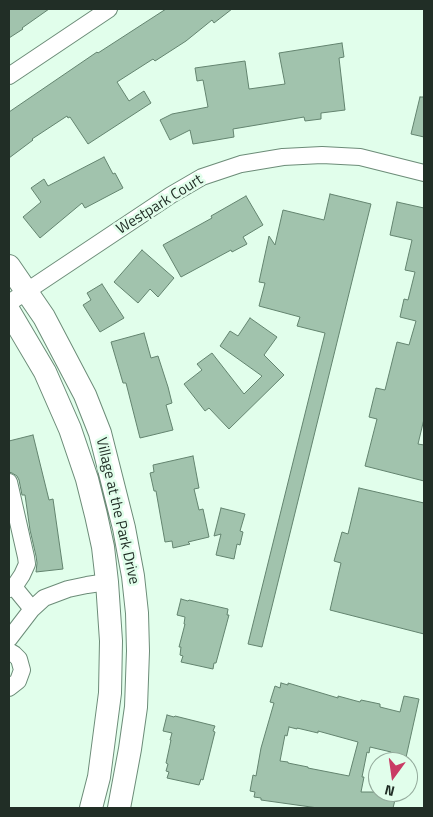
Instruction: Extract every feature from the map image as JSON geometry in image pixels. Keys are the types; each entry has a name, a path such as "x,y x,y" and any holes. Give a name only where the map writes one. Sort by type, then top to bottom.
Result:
{"street":[{"path":"9,76 109,9"},
{"name":"Westpark Court","path":"18,297 171,195 202,177 241,164 283,157 322,155 360,157 424,173"},
{"name":"Village at the Park Drive","path":"9,266 18,297 44,316 84,395 100,434 124,528 133,576 138,642 136,707 118,808"},
{"name":"Village at the Park Drive","path":"9,311 45,372 70,429 87,479 103,547 111,641 110,693 99,777 91,808"},
{"path":"9,482 27,564 22,575 11,588 32,609"},
{"path":"9,688 18,681 22,670 12,644 32,609 44,598 62,591 107,582"}],"building":[{"path":"9,9 49,9 9,38"},
{"path":"166,9 232,9 214,23 212,20 186,41 155,61 153,59 117,82 129,101 144,91 151,103 88,144 70,117 68,118 67,116 32,139 9,158 9,112 97,52"},
{"path":"342,43 344,57 339,58 345,110 321,113 321,119 305,121 304,117 233,129 234,137 193,144 190,130 170,140 160,120 172,114 208,107 203,80 197,81 195,68 245,61 249,89 285,84 279,53"},
{"path":"420,97 424,97 424,137 411,134"},
{"path":"104,157 123,188 85,208 82,203 40,238 23,217 41,202 31,188 44,179 48,186"},
{"path":"330,194 371,204 262,647 248,644 325,333 297,326 300,317 259,306 265,283 259,282 269,236 275,245 283,210 324,220"},
{"path":"246,196 263,225 243,237 247,244 232,252 231,250 181,277 163,245 212,218 211,216"},
{"path":"397,202 424,208 424,419 418,444 424,445 424,481 365,466 377,419 369,417 376,388 385,390 397,342 409,345 416,321 400,317 404,299 408,300 415,272 405,270 412,240 390,235"},
{"path":"142,250 174,278 158,297 150,289 138,303 114,282"},
{"path":"102,284 124,318 100,332 83,305 91,300 87,293"},
{"path":"250,318 277,337 264,355 284,375 229,429 209,408 205,411 184,384 202,370 197,364 212,353 244,394 262,376 220,346 230,331 238,336"},
{"path":"144,333 151,358 158,356 168,387 172,403 166,405 173,430 140,438 126,383 123,383 111,342"},
{"path":"33,435 49,500 53,499 63,569 36,572 36,556 25,495 22,495 17,476 9,472 9,441"},
{"path":"193,456 199,488 194,489 199,510 203,509 209,537 173,548 172,541 165,542 156,491 154,491 150,473 154,472 153,465"},
{"path":"359,488 424,503 424,634 330,610 341,563 334,561 342,532 348,534"},
{"path":"221,508 245,514 240,531 243,532 240,545 237,544 234,559 216,555 221,534 214,536"},
{"path":"181,599 228,609 227,615 229,615 213,669 181,662 183,656 180,655 181,647 179,647 185,617 177,615"},
{"path":"281,683 288,685 288,683 338,698 338,696 360,702 361,700 380,704 380,707 400,712 404,696 419,699 407,752 391,752 370,747 369,752 367,752 361,792 368,792 368,802 394,802 393,808 318,808 261,800 261,798 254,797 255,792 250,791 253,775 256,776 261,748 274,703 270,702 275,686 280,688","holes":["289,727 318,733 318,731 358,742 349,776 280,761 285,735 287,736"]},
{"path":"167,715 215,726 203,780 201,779 199,785 167,778 169,772 166,771 168,764 166,763 172,733 163,731"}]}
